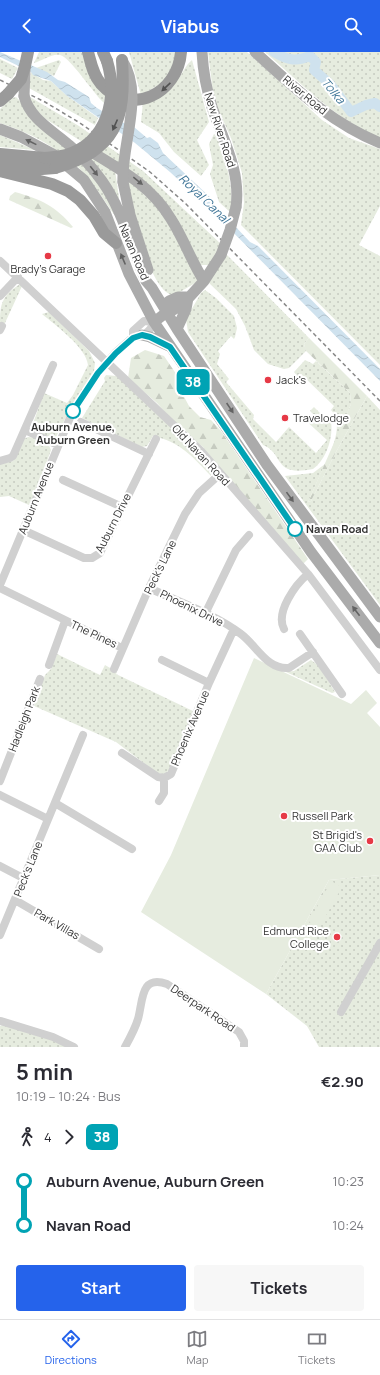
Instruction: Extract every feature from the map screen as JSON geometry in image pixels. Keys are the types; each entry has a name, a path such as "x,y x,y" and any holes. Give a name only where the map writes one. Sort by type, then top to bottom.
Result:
{"highway":[{"path":"88,52 94,72 100,82 114,94 132,99 152,97 163,90 171,82 178,70 181,52"},
{"path":"4,98 21,79 28,56"},
{"path":"0,163 42,169 55,168 77,162 99,148 111,133 122,104 124,85 120,56"},
{"path":"0,154 45,158 66,155 82,147 102,126 111,104 112,87 105,57"},
{"path":"0,171 52,184 68,191 80,200 94,216 104,233 116,243"}],"main road":[{"name":"New River Road","path":"202,52 203,72 207,92 233,164 236,185 236,207 230,230 221,255 214,267"},
{"name":"River Road","path":"255,52 320,110 362,135 380,143"},
{"name":"Navan Road","path":"28,56 24,96 29,108 35,116 83,158 103,182 116,206 146,282 152,288 177,329 267,465 380,617"},
{"path":"120,56 129,74 131,103 123,162 123,182 133,223 152,279 152,288"},
{"name":"Navan Road","path":"0,129 27,140 53,154 65,162 84,180 105,212 116,243 141,300 170,347 307,546 380,642"},
{"path":"56,134 73,141 130,175 146,188 171,219 195,267 204,281"},
{"path":"195,267 204,269 214,267"},
{"path":"154,322 167,312 173,310 188,297 204,281 214,267"},
{"path":"177,329 186,309 188,297"},
{"path":"138,336 150,337 170,347"}],"street":[{"name":"Old Navan Road","path":"0,261 202,452 308,574 380,670"},
{"path":"0,296 18,277"},
{"name":"Auburn Avenue","path":"0,585 58,445 77,406 108,362 138,336 152,328 154,322"},
{"path":"0,460 13,456 53,365"},
{"path":"82,422 149,454"},
{"path":"25,430 58,445"},
{"name":"Auburn Drive","path":"23,530 84,558 92,558 100,553 156,439"},
{"name":"Peck's Lane","path":"114,669 149,588 192,501 199,492 220,474"},
{"path":"63,480 122,507"},
{"path":"205,614 236,550 250,534"},
{"path":"284,629 281,621 290,595 299,581 308,574"},
{"name":"The Pines","path":"0,588 122,648"},
{"name":"Phoenix Drive","path":"149,588 205,614 234,630 245,638 268,662 274,666 289,668 313,652"},
{"name":"The Pines","path":"49,665 65,621"},
{"name":"Phoenix Avenue","path":"122,753 153,775 164,778 170,774 209,683 234,630"},
{"path":"300,634 342,694"},
{"path":"162,660 209,683"},
{"name":"Hadleigh Park","path":"0,781 40,679"},
{"name":"Peck's Lane","path":"1,932 83,735"},
{"path":"159,801 164,793 164,778"},
{"path":"0,795 48,819"},
{"path":"55,803 132,849"},
{"path":"0,866 24,878"},
{"name":"Park Villas","path":"15,900 99,949"},
{"path":"341,1012 380,943"},
{"name":"Deerpark Road","path":"125,1047 136,1026 145,989 156,981 167,984 238,1032 244,1042 244,1047"},
{"path":"1,1021 53,1037 74,1047"}],"green space":[{"path":"39,52 84,52 106,91 104,103 70,62 64,57 54,55 34,63"},
{"path":"129,52 179,52 171,78 141,95"},
{"path":"208,52 247,52 322,120 349,138 380,149 380,206 359,245 380,256 380,365 241,225 244,203 242,173 231,138 214,100"},
{"path":"265,52 380,52 380,138 364,131 334,111 305,88"},
{"path":"0,59 18,68 12,79 0,73"},
{"path":"59,60 61,62 54,76 36,68"},
{"path":"192,60 209,122 197,140 209,165 201,176 174,152 159,133 141,122 143,102 158,96 172,87 186,66"},
{"path":"31,72 43,80 51,81 66,95 98,118 95,125 29,88"},
{"path":"16,97 88,168 108,197 116,217 89,179 70,160 42,141 0,123 0,109 12,98"},
{"path":"30,97 79,126 143,171 221,244 210,265 200,265 177,222 121,166 44,118 32,105"},
{"path":"214,134 217,136 228,173 231,193 230,212 219,202 210,174 213,165 209,144"},
{"path":"0,135 35,150 0,147"},
{"path":"92,156 115,170 119,198 117,199 89,158"},
{"path":"128,179 163,213 197,275 197,282 173,296 165,291 161,286 149,263 135,218"},
{"path":"15,192 32,197 47,204 67,220 73,227 71,228 9,200 10,196"},
{"path":"227,255 309,338 304,344 306,351 289,368 284,369 268,364 254,350 245,326 236,309 208,282"},
{"path":"20,284 22,286 5,323 0,324 3,301 9,292"},
{"path":"205,290 216,298 234,316 237,328 235,337 234,339 231,336 218,351 220,354 217,364 229,379 226,382 254,415 253,419 276,442 289,427 316,453 327,440 303,418 306,415 311,417 313,414 310,411 314,407 325,418 328,415 330,417 331,438 329,446 318,465 313,469 300,471 291,470 285,467 270,449 263,445 188,332 186,319 201,293"},
{"path":"49,312 89,351 95,363 94,371 71,407 55,439 38,432 32,426 44,393 67,403 73,395 88,365 82,351 76,344 62,330 42,314"},
{"path":"309,338 367,396 311,501 308,502 351,404 350,393 306,351 304,344"},
{"path":"145,350 164,356 185,387 181,391 189,406 200,417 211,420 221,431 308,559 303,564 210,458 203,447 189,436 187,432 173,421 157,403 128,378 131,358"},
{"path":"305,360 313,364 316,361 350,393 351,404 331,452 337,431 336,420 331,410 334,406 301,374 298,377 294,372"},
{"path":"106,375 116,376 133,389 200,455 211,471 211,476 192,456 178,446 162,438 153,436 147,446 142,447 82,418 105,381 104,378"},
{"path":"367,396 380,410 380,605 285,476 313,473 325,464 308,502 311,501"},
{"path":"28,437 42,440 50,447 51,450 31,506 9,496 0,497 0,464 13,461 24,439"},
{"path":"57,654 100,675 105,665 117,672 116,674 195,712 170,770 164,774 157,773 116,742 34,706 45,675 51,669"},
{"name":"Russell Park","path":"254,658 351,704 366,690 377,703 367,713 380,727 380,875 329,880 266,994 141,912 171,855"},
{"path":"311,660 319,666 335,692 332,693 286,672 294,671"},
{"path":"380,875 380,1047 319,1047 307,1026 266,994 329,880"},
{"path":"331,881 342,887 319,928 309,922"},
{"path":"309,923 319,928 308,948 298,942"},
{"path":"2,1025 47,1038 67,1047 0,1047 0,1026"}],"water":[{"name":"Royal Canal","path":"0,52 47,72 58,80 65,82 89,97 91,103 97,108 119,121 134,127 147,138 150,137 158,143 163,153 213,200 216,206 250,242 258,246 380,369 380,381 211,210 170,172 135,143 66,95 51,81 33,75 31,72 0,57"}],"waterway":[{"name":"Tolka","path":"274,52 283,57 292,59 300,59 310,56 316,62 314,70 330,84 351,112 366,105 375,103 380,107"}],"railway":[{"path":"0,80 45,102 80,123 150,172 186,204 380,401"}],"bus line":[{"name":"38","path":"73,411 98,373 116,353 133,338 139,338 142,335 150,337 170,347 295,529"}],"place":[{"name":"Brady's Garage","path":"48,256"},
{"name":"Jack's","path":"268,380"},
{"name":"Auburn Avenue, Auburn Green","path":"73,411"},
{"name":"Travelodge","path":"285,418"},
{"name":"Navan Road","path":"295,529"},
{"name":"Russell Park","path":"284,816"},
{"name":"St Brigid's GAA Club","path":"370,841"},
{"name":"Edmund Rice College","path":"337,937"}]}
